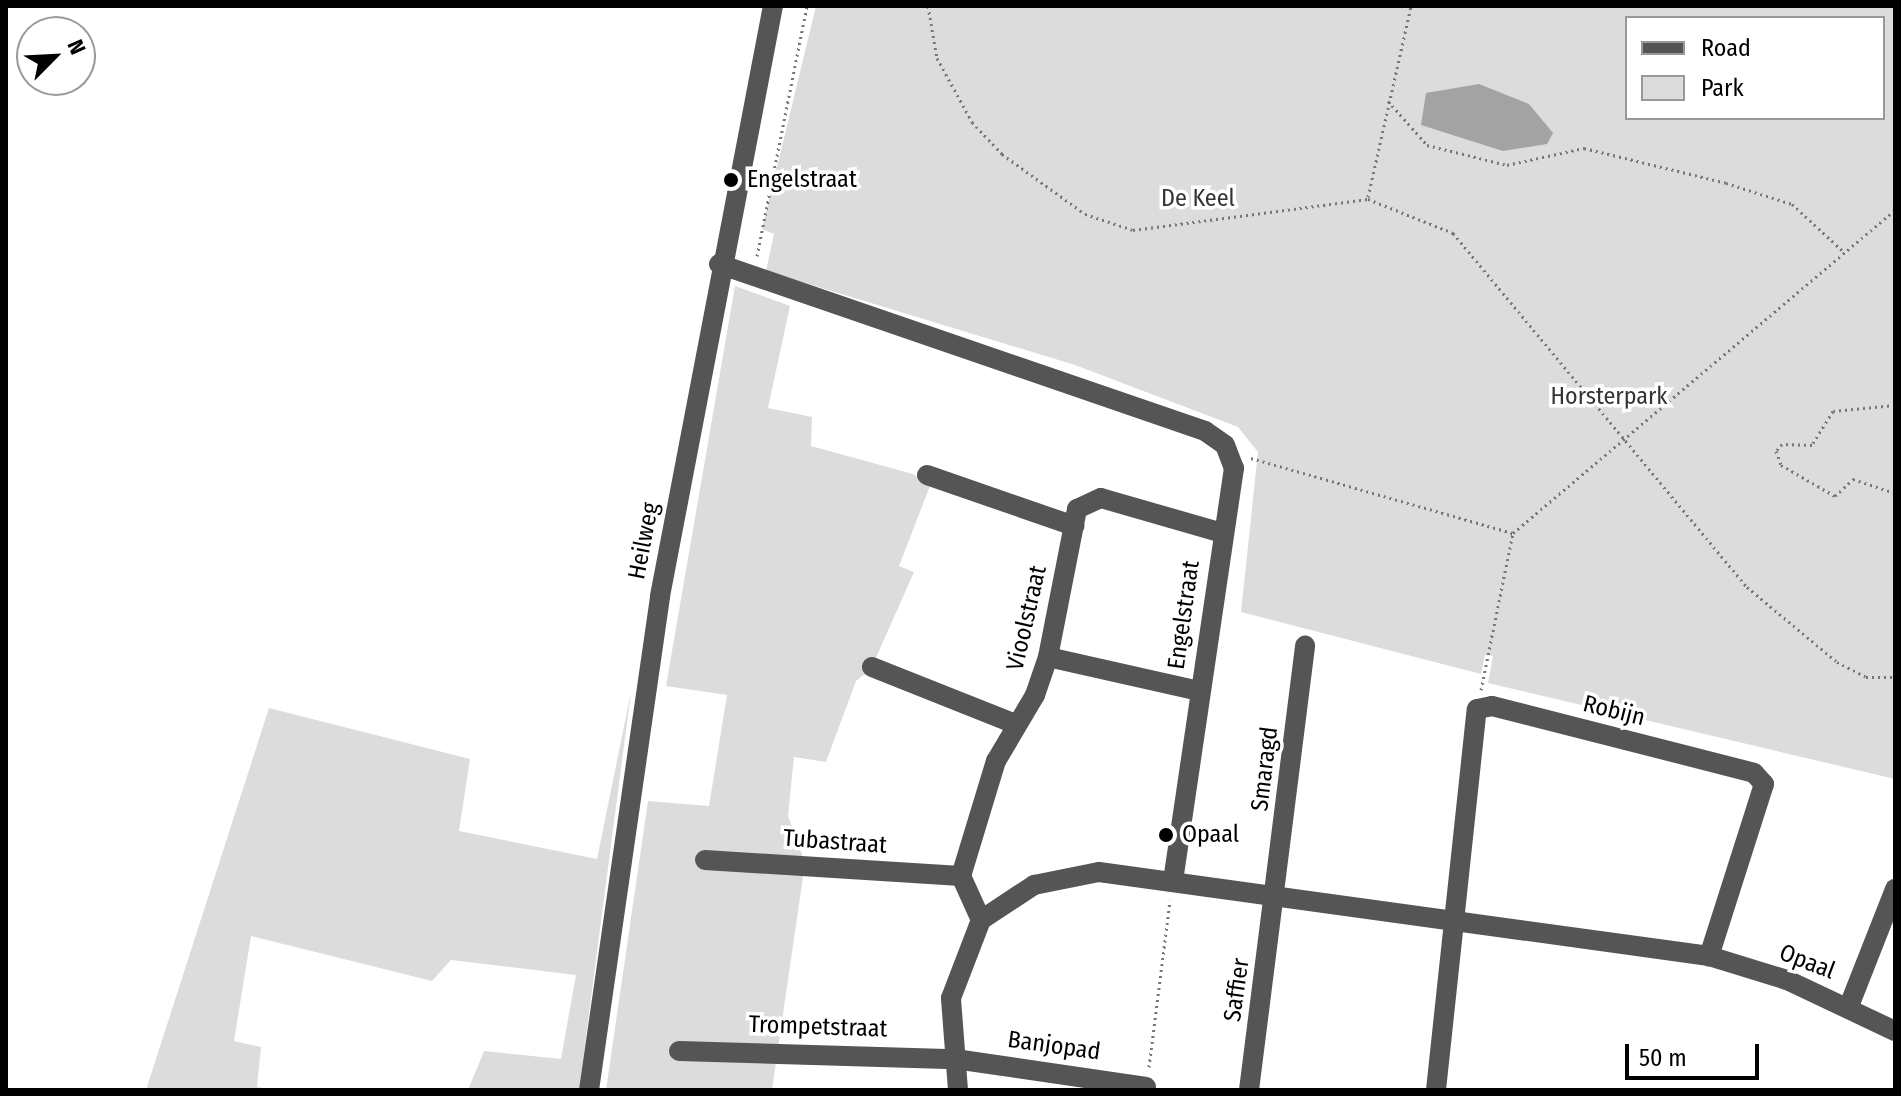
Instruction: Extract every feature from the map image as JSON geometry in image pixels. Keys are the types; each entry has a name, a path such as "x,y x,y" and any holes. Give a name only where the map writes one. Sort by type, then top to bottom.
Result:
{"street":[{"name":"Heilweg","path":"589,1090 660,596 719,264 773,6"},
{"path":"719,264 1205,431 1232,458"},
{"name":"Engelstraat","path":"1173,880 1189,689 1214,532 1232,458"},
{"path":"927,475 1074,526 1077,509 1101,498 1214,532"},
{"name":"Vioolstraat","path":"961,876 996,761 1048,657 1074,526"},
{"name":"Smaragd","path":"1276,897 1305,646"},
{"path":"1048,657 1189,689"},
{"path":"872,667 1015,724"},
{"name":"Robijn","path":"1477,709 1492,706 1754,773 1764,784 1709,956"},
{"path":"1436,1090 1450,919 1477,709"},
{"name":"Tubastraat","path":"705,860 961,876"},
{"name":"Opaal","path":"981,920 1034,885 1067,875 1173,880 1709,956 1849,1006 1895,1031"},
{"path":"958,1090 951,998 981,920 961,876"},
{"path":"1849,1006 1895,889"},
{"name":"Saffier","path":"1249,1090 1276,897"},
{"name":"Trompetstraat","path":"679,1051 955,1059"},
{"name":"Banjopad","path":"955,1059 1146,1087"}],"path":[{"path":"753,276 807,6"},
{"path":"928,6 937,58 972,122 1012,162 1085,214 1133,230 1368,199 1453,233 1747,587 1837,662 1866,677 1895,677"},
{"path":"1368,199 1411,6"},
{"path":"1388,101 1427,145 1507,165 1584,148 1726,183 1792,204 1844,252"},
{"path":"1477,709 1513,533 1895,210"},
{"path":"1895,324 1895,333"},
{"path":"1895,405 1833,411 1812,445 1782,444 1776,451 1781,465 1835,496 1853,479 1895,493"},
{"path":"1232,458 1513,533"},
{"path":"1146,1087 1173,880"}],"green space":[{"name":"Horsterpark","path":"816,6 1895,6 1895,779 1488,683 1493,656 1485,655 1481,674 1241,612 1258,452 1238,427 1075,365 766,271 774,234 762,229"},
{"path":"735,286 790,306 768,408 812,417 811,446 913,474 930,486 899,566 914,572 871,669 856,681 826,762 794,757 788,816 805,863 772,1090 606,1090 648,801 709,806 727,695 666,686"},
{"path":"631,692 579,1090 468,1090 484,1051 561,1059 576,975 451,960 432,981 251,936 234,1041 261,1047 257,1087 275,1090 146,1090 269,708 470,759 459,831 597,859"}],"shaded area":[{"path":"1479,84 1529,104 1553,133 1547,144 1503,151 1421,125 1426,93"}],"place":[{"name":"Engelstraat","path":"731,180"},
{"name":"Opaal","path":"1166,835"}],"park label":[{"name":"De Keel","path":"1198,199"}]}
